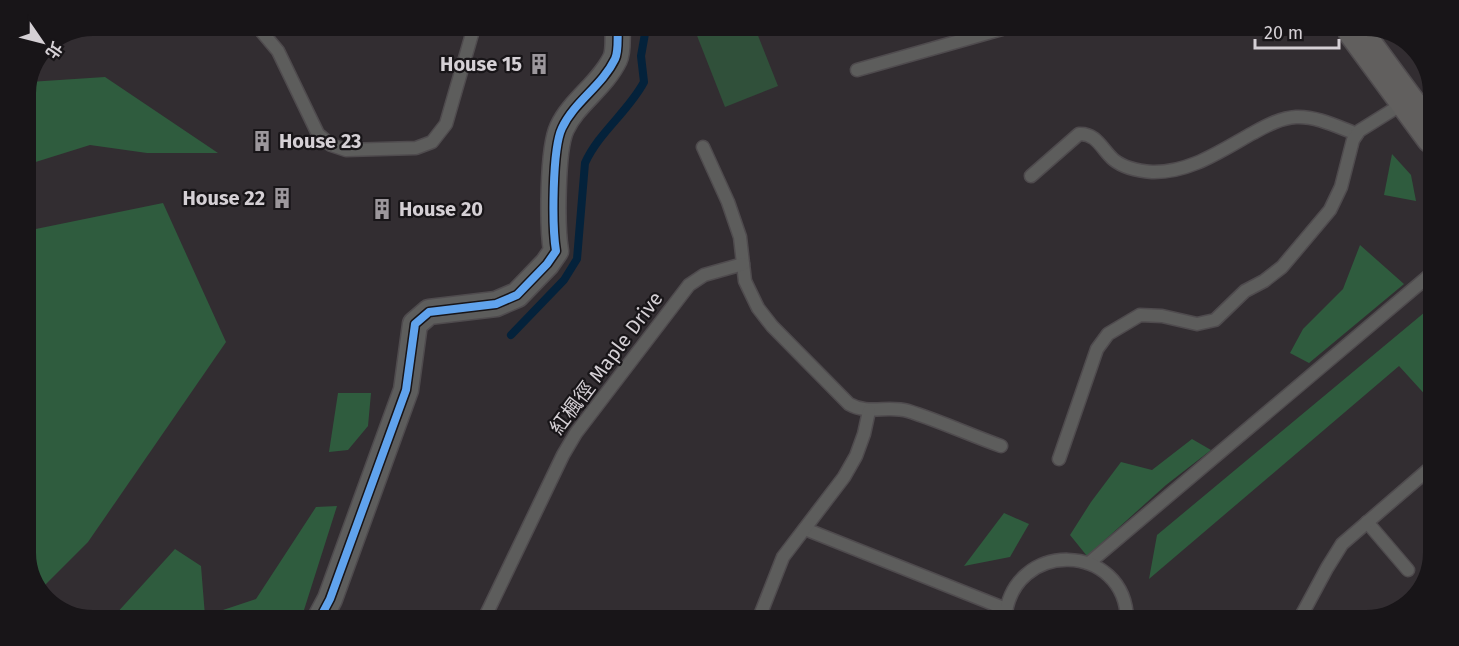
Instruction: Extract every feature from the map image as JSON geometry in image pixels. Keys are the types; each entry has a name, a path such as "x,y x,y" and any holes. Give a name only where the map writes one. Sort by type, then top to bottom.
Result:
{"main road":[{"path":"1359,36 1423,123"}],"street":[{"path":"324,610 406,390 416,324 429,312 496,304 518,295 547,264 556,251 555,152 561,129 571,113 607,72 616,57 617,36"}],"lane":[{"path":"265,36 278,51 318,134 331,145 346,150 416,148 432,142 446,124 471,36"},
{"path":"857,70 977,36"},
{"path":"1059,459 1097,349 1108,334 1140,315 1162,316 1197,324 1215,320 1245,291 1264,281 1282,267 1330,210 1341,187 1353,140 1359,130 1407,101"},
{"path":"1030,176 1079,134 1086,134 1093,138 1113,159 1131,169 1154,172 1193,166 1272,123 1296,117 1320,121 1357,134"},
{"path":"703,147 728,202 740,237 745,281 758,308 772,326 849,404 858,410 890,408 907,411 1001,446"},
{"name":"紅楓徑 Maple Drive","path":"488,610 563,455 576,433 689,285 704,275 743,264"},
{"path":"1089,563 1423,281"},
{"path":"762,610 783,557 844,477 856,456 869,411"},
{"path":"1304,610 1342,544 1423,474"},
{"path":"1367,522 1408,570"},
{"path":"805,529 996,610"},
{"path":"1006,610 1009,598 1019,582 1033,569 1050,561 1070,559 1089,563 1105,573 1119,589 1127,610"}],"green space":[{"path":"697,36 758,36 778,86 725,107"},
{"path":"105,77 218,153 147,153 90,145 36,162 38,81"},
{"path":"1392,154 1411,175 1416,201 1384,195"},
{"path":"163,203 226,342 88,542 46,584 39,571 36,556 36,229"},
{"path":"1360,245 1404,284 1309,363 1290,353 1303,329 1343,289"},
{"path":"1423,314 1423,392 1399,366 1149,579 1157,535"},
{"path":"338,393 371,393 368,426 348,450 329,452"},
{"path":"1192,439 1211,450 1166,485 1087,556 1070,535 1121,462 1152,470"},
{"path":"337,506 304,610 224,610 256,599 316,507"},
{"path":"1004,513 1029,524 1010,557 964,566"},
{"path":"175,549 201,566 205,610 120,610"}],"waterway":[{"path":"511,335 564,280 577,259 585,163 598,141 630,103 644,82 641,56 645,36"}],"cycle path":[{"path":"324,610 406,390 415,324 429,312 496,304 517,295 547,264 556,251 554,188 556,153 562,128 609,69 616,56 618,36"}],"place":[{"name":"House 15","path":"539,64"},
{"name":"House 23","path":"262,141"},
{"name":"House 22","path":"282,198"},
{"name":"House 20","path":"382,209"}]}
